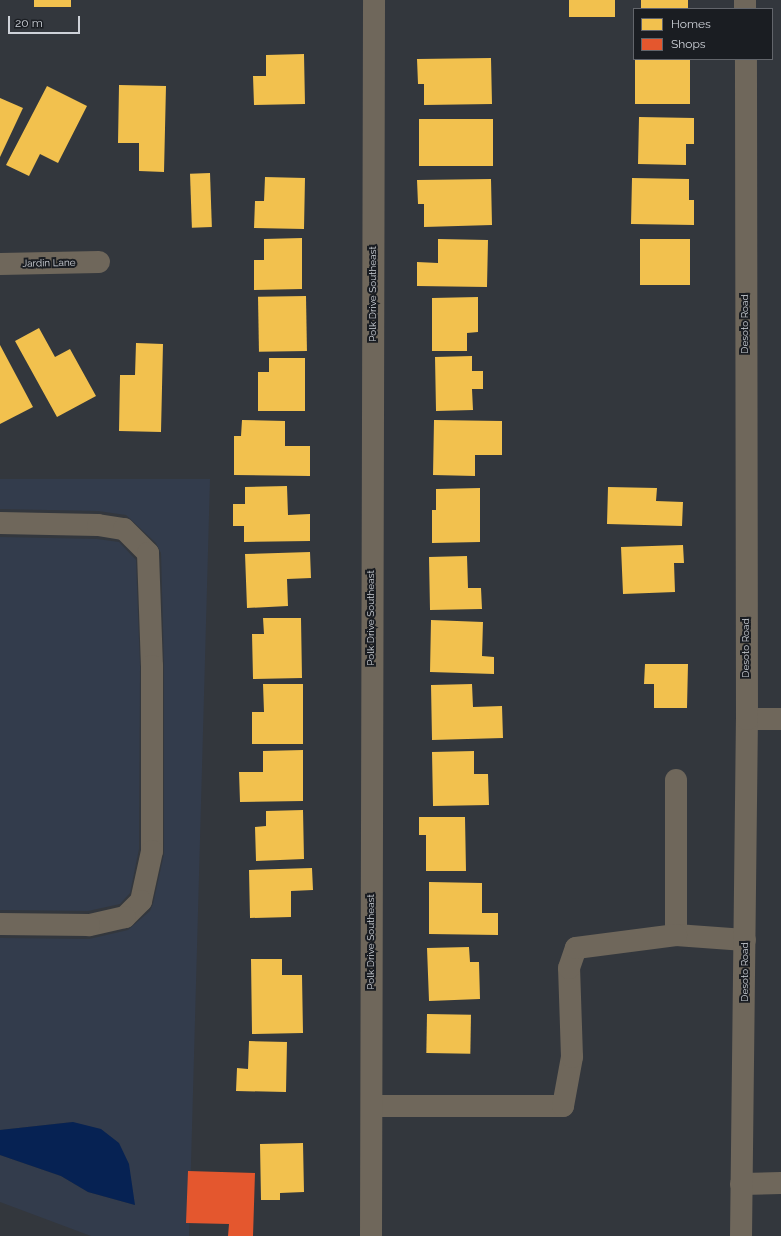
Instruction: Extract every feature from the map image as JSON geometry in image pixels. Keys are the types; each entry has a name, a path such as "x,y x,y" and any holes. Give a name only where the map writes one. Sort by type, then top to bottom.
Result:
{"street":[{"name":"Polk Drive Southeast","path":"371,1236 374,0"},
{"name":"Desoto Road","path":"741,1236 747,719 746,60"},
{"name":"Jardin Lane","path":"0,264 99,262"},
{"path":"0,523 98,525 124,529 148,553 152,666 152,850 141,901 125,917 89,925 0,924"},
{"path":"747,719 781,719"},
{"path":"676,780 676,935"},
{"path":"372,1106 563,1106 572,1057 569,968 576,948 676,935 745,940"},
{"path":"741,1184 781,1183"}],"shaded area":[{"path":"0,479 210,479 189,1236 91,1236 0,1202 0,1155 61,1176 88,1192 135,1205 73,1122 0,1130 0,938 89,939 128,930 150,911 153,904 164,854 164,666 161,553 156,543 126,515 98,511 0,509"},
{"path":"0,537 97,539 119,542 136,560 140,666 139,849 130,893 120,904 88,911 0,910"}],"water":[{"path":"73,1122 101,1129 119,1143 129,1164 135,1205 88,1192 61,1176 0,1155 0,1130"}],"building: Homes":[{"path":"34,0 71,0 71,7 34,7"},
{"path":"569,0 615,0 615,17 569,17"},
{"path":"641,0 688,0 688,8 641,8"},
{"path":"304,54 305,104 254,105 253,76 266,76 266,55"},
{"path":"491,58 492,104 424,105 424,84 418,84 417,59"},
{"path":"635,60 690,60 690,104 635,104"},
{"path":"119,85 166,86 164,172 139,171 139,143 118,143"},
{"path":"47,86 87,106 58,163 40,154 29,176 6,165"},
{"path":"0,98 23,108 0,157"},
{"path":"639,117 694,118 694,144 686,144 686,165 638,164"},
{"path":"419,119 493,119 493,166 419,166"},
{"path":"210,173 212,227 192,228 190,174"},
{"path":"265,177 305,178 304,229 254,228 255,201 264,201"},
{"path":"632,178 689,179 689,200 694,200 694,225 631,224"},
{"path":"491,179 492,225 424,227 424,204 418,204 417,180"},
{"path":"302,238 302,289 254,290 254,260 264,260 264,239"},
{"path":"438,239 488,240 487,287 417,286 417,262 438,263"},
{"path":"640,239 690,239 690,285 640,285"},
{"path":"306,296 307,351 259,352 258,297"},
{"path":"478,297 478,332 467,333 467,351 432,351 432,298"},
{"path":"39,328 55,357 70,349 96,396 57,417 15,341"},
{"path":"136,343 163,344 161,432 119,431 120,375 135,375"},
{"path":"0,345 33,407 0,424"},
{"path":"472,356 472,371 483,371 483,389 472,389 473,410 436,411 435,357"},
{"path":"269,358 305,358 305,411 258,411 258,372 269,372"},
{"path":"242,420 285,421 285,446 310,446 310,476 234,475 234,436 241,436"},
{"path":"434,420 502,421 502,455 475,455 475,476 433,475"},
{"path":"287,486 288,515 310,514 310,541 244,542 244,526 233,526 233,504 245,504 245,487"},
{"path":"608,487 657,488 656,501 683,502 682,526 607,524"},
{"path":"480,488 480,542 432,543 432,510 436,510 436,489"},
{"path":"683,545 684,563 674,563 675,592 623,594 621,547"},
{"path":"310,552 311,578 287,579 288,606 247,608 245,554"},
{"path":"467,556 468,588 481,588 482,609 430,610 429,557"},
{"path":"263,618 301,618 302,678 253,679 252,634 264,634"},
{"path":"431,620 483,622 482,656 494,657 494,674 430,672"},
{"path":"645,664 688,664 687,708 654,708 654,684 644,684"},
{"path":"263,684 303,684 303,744 252,744 252,712 264,712"},
{"path":"472,684 473,707 502,706 503,738 432,740 431,685"},
{"path":"303,750 303,801 240,802 239,772 263,772 263,751"},
{"path":"474,751 474,774 488,774 489,805 433,806 432,752"},
{"path":"303,810 304,859 256,861 255,827 266,826 266,811"},
{"path":"419,817 465,817 466,871 426,871 426,835 419,835"},
{"path":"312,868 313,890 291,891 291,917 250,918 249,870"},
{"path":"429,882 482,883 482,913 498,913 498,935 429,934"},
{"path":"469,947 470,962 479,962 480,999 429,1001 427,948"},
{"path":"251,959 282,959 282,975 302,975 303,1033 252,1034"},
{"path":"427,1014 471,1015 470,1054 426,1053"},
{"path":"249,1041 287,1042 286,1092 236,1091 237,1068 248,1069"},
{"path":"303,1143 304,1192 280,1193 280,1200 261,1200 260,1144"}],"building: Shops":[{"path":"188,1171 255,1173 253,1236 228,1236 229,1224 186,1223"}]}
